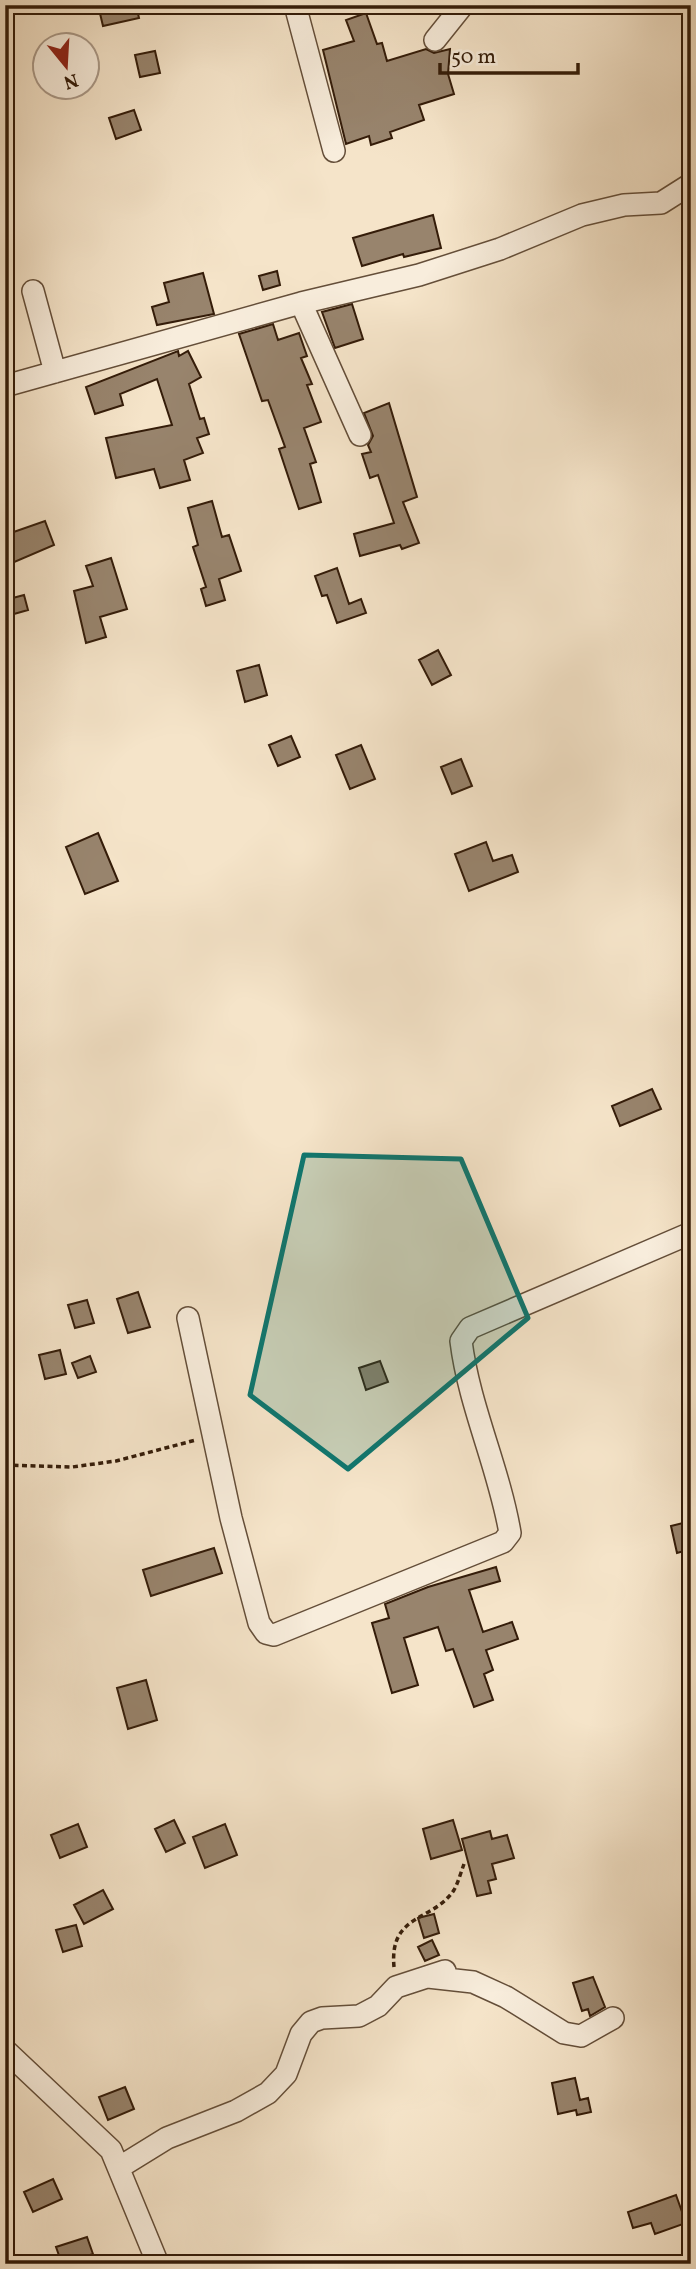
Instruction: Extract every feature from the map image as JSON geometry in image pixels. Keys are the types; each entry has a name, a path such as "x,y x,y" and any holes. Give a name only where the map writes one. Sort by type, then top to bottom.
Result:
{"street":[{"path":"295,5 334,151"},
{"path":"435,40 463,5"},
{"path":"5,386 301,303 430,271 500,249 582,215 624,205 661,203 691,184"},
{"path":"33,291 55,372"},
{"path":"301,303 360,435"},
{"path":"188,1318 231,1518 259,1623 266,1633 274,1635 482,1553 503,1542 510,1533 504,1495 478,1414 461,1341 470,1328 691,1233"},
{"path":"120,2167 167,2138 236,2111 268,2093 286,2074 301,2034 311,2022 322,2018 359,2016 378,2006 397,1987 437,1974 473,1982 506,1997 564,2033 581,2036 613,2018"},
{"path":"5,2050 111,2150 158,2264"}],"path":[{"path":"5,1465 72,1467 116,1461 214,1435"},
{"path":"397,1987 394,1960 400,1933 406,1923 453,1891 464,1864"}],"highlighted area":[{"path":"304,1155 461,1159 528,1318 348,1469 250,1395"}],"building":[{"path":"98,5 136,5 139,18 103,26"},
{"path":"366,13 377,44 382,43 387,61 426,49 434,53 450,49 448,74 454,94 419,105 424,120 390,132 392,138 371,145 369,136 346,144 323,50 354,41 346,20"},
{"path":"155,51 160,73 140,77 135,55"},
{"path":"134,110 141,130 116,139 109,118"},
{"path":"433,215 441,248 404,257 403,254 362,266 353,238"},
{"path":"277,271 280,285 263,290 259,276"},
{"path":"203,273 214,314 157,325 152,307 169,302 164,283"},
{"path":"352,304 363,339 335,348 322,312"},
{"path":"273,324 278,340 299,333 307,356 301,358 312,384 307,385 321,422 304,428 316,462 310,464 321,502 299,509 279,449 285,447 268,400 262,401 239,334"},
{"path":"178,351 179,356 188,351 201,377 189,384 200,419 204,418 209,434 197,438 203,453 184,460 190,480 160,488 154,469 116,478 106,438 172,425 157,379 120,394 123,405 95,414 86,387"},
{"path":"389,403 417,497 403,502 419,543 402,549 400,545 360,556 354,534 394,523 378,475 370,478 362,454 371,452 368,445 373,436 364,413"},
{"path":"212,501 222,537 229,535 241,571 219,579 225,600 206,606 201,589 206,587 193,547 198,545 188,508"},
{"path":"45,521 54,545 5,566 5,535"},
{"path":"111,558 127,609 100,617 106,637 86,643 74,591 93,586 86,566"},
{"path":"337,568 349,604 361,599 366,613 337,623 327,595 322,596 315,576"},
{"path":"24,595 28,610 7,616 5,600"},
{"path":"438,650 451,675 432,685 419,660"},
{"path":"259,665 267,695 245,702 237,671"},
{"path":"291,736 300,757 278,766 269,745"},
{"path":"361,745 375,779 350,789 336,755"},
{"path":"461,759 472,786 452,794 441,767"},
{"path":"98,833 118,881 85,894 66,847"},
{"path":"486,842 493,861 512,855 518,872 469,891 455,854"},
{"path":"652,1089 661,1109 620,1126 612,1106"},
{"path":"138,1292 150,1327 128,1333 117,1299"},
{"path":"87,1300 94,1323 75,1328 68,1305"},
{"path":"60,1350 66,1374 45,1379 39,1355"},
{"path":"90,1356 96,1372 78,1378 72,1363"},
{"path":"380,1361 388,1382 366,1390 359,1368"},
{"path":"691,1521 691,1549 677,1553 671,1526"},
{"path":"214,1548 222,1573 151,1596 143,1570"},
{"path":"496,1567 500,1581 469,1590 483,1632 512,1622 518,1639 486,1650 493,1670 484,1674 493,1700 474,1707 453,1649 446,1651 438,1627 404,1638 418,1685 392,1693 372,1623 389,1618 385,1604 428,1587"},
{"path":"146,1680 157,1720 128,1729 117,1688"},
{"path":"174,1820 185,1843 166,1852 155,1829"},
{"path":"453,1820 462,1850 431,1859 423,1829"},
{"path":"78,1824 87,1847 60,1858 51,1835"},
{"path":"225,1824 237,1855 205,1868 193,1837"},
{"path":"490,1831 492,1839 507,1835 514,1858 492,1864 496,1879 488,1881 491,1893 477,1896 462,1839"},
{"path":"103,1890 113,1909 84,1924 74,1905"},
{"path":"434,1914 439,1933 424,1938 418,1918"},
{"path":"76,1925 82,1946 63,1952 56,1930"},
{"path":"432,1940 439,1955 425,1961 418,1947"},
{"path":"593,1977 605,2007 590,2016 588,2009 582,2011 573,1983"},
{"path":"575,2078 580,2100 588,2098 591,2112 577,2115 576,2110 558,2114 552,2083"},
{"path":"125,2087 134,2109 108,2120 99,2097"},
{"path":"53,2179 62,2199 33,2212 24,2192"},
{"path":"676,2195 686,2223 655,2234 651,2223 633,2228 628,2212"},
{"path":"87,2237 93,2254 62,2264 56,2247"}]}
